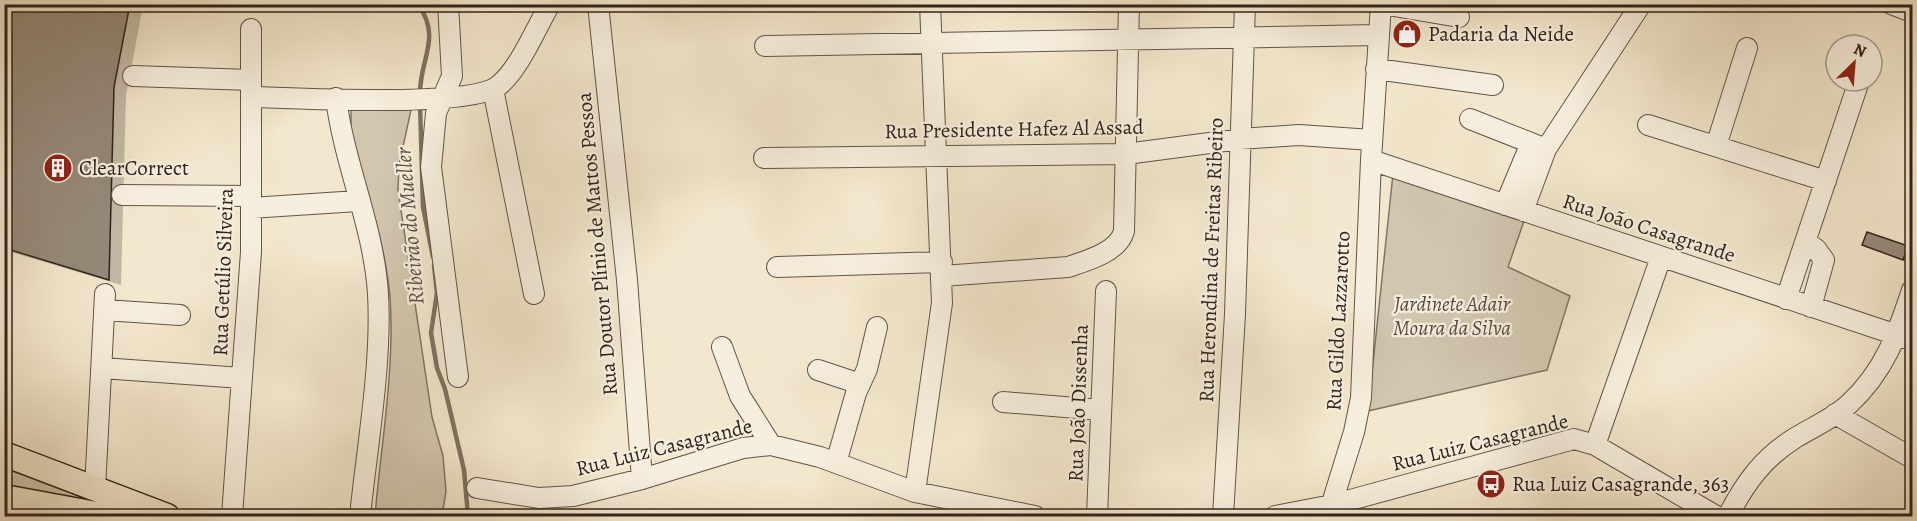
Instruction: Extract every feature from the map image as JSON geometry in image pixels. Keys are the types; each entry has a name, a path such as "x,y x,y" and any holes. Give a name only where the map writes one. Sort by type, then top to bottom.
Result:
{"main road":[{"path":"4,454 167,516"},
{"path":"4,497 107,516"}],"street":[{"path":"427,99 449,85 453,66 448,4"},
{"path":"132,76 336,98 427,99 493,89 512,70 550,4"},
{"name":"Rua Doutor Plínio de Mattos Pessoa","path":"598,4 627,280 642,479"},
{"path":"915,492 940,326 942,269 930,4"},
{"path":"777,267 942,269 1068,267 1114,247 1123,237 1129,4"},
{"name":"Rua Herondina de Freitas Ribeiro","path":"1223,516 1235,314 1245,4"},
{"path":"1381,4 1459,17"},
{"name":"Rua Gildo Lazzarotto","path":"1330,511 1360,404 1372,140 1381,4"},
{"path":"1514,208 1539,146 1641,4"},
{"path":"1890,4 1912,12"},
{"name":"Rua Getúlio Silveira","path":"232,516 251,202 251,29"},
{"path":"765,46 1378,35"},
{"path":"1716,146 1747,48"},
{"path":"1376,69 1492,85"},
{"path":"493,89 534,294"},
{"path":"1786,299 1855,93"},
{"path":"336,98 343,147 374,263 378,322 360,516"},
{"path":"427,99 435,122 431,168 458,377"},
{"path":"1470,119 1539,146"},
{"path":"1648,125 1826,180"},
{"name":"Rua Presidente Hafez Al Assad","path":"764,158 1126,154 1240,139 1299,135 1372,140"},
{"name":"Rua João Casagrande","path":"1371,160 1905,338"},
{"path":"122,195 251,202 358,201"},
{"path":"1806,243 1816,249 1824,260 1810,307"},
{"path":"1595,445 1660,257"},
{"path":"1728,516 1760,464 1794,439 1848,405 1870,381 1905,338 1912,290"},
{"name":"Rua João Dissenha","path":"1097,516 1106,291"},
{"path":"95,489 105,302 180,315"},
{"path":"836,463 860,384 867,369 877,327"},
{"path":"722,347 740,396 771,445"},
{"path":"102,368 242,378"},
{"path":"818,370 860,384"},
{"path":"1003,402 1101,410"},
{"path":"1835,414 1912,458"},
{"name":"Rua Luiz Casagrande","path":"1275,516 1330,511 1574,439 1595,445 1716,516"},
{"name":"Rua Luiz Casagrande","path":"477,488 522,496 556,498 642,479 743,448 771,445 836,463 915,492 1035,516"},
{"path":"1330,511 1350,516"}],"green space":[{"path":"351,110 411,110 399,165 398,190 432,417 443,456 446,491 442,516 375,516 391,351 390,297 379,233 351,128"},
{"name":"Jardinete Adair Moura da Silva","path":"1393,174 1524,221 1508,267 1570,296 1547,370 1368,411"},
{"path":"4,461 139,516 5,492"}],"building":[{"name":"ClearCorrect","path":"4,4 130,4 114,87 109,280 4,248"},
{"path":"1867,232 1908,246 1903,260 1862,245"}],"waterway":[{"name":"Ribeirão do Mueller","path":"418,4 425,16 429,38 420,93"},
{"name":"Ribeirão do Mueller","path":"420,104 423,207 433,257"},
{"name":"Ribeirão do Mueller","path":"434,265 437,293 431,333 437,368 445,389 464,470 468,516"}],"place":[{"name":"Padaria da Neide","path":"1407,34"},
{"name":"ClearCorrect","path":"58,168"},
{"name":"Rua Luiz Casagrande, 363","path":"1491,484"}]}
